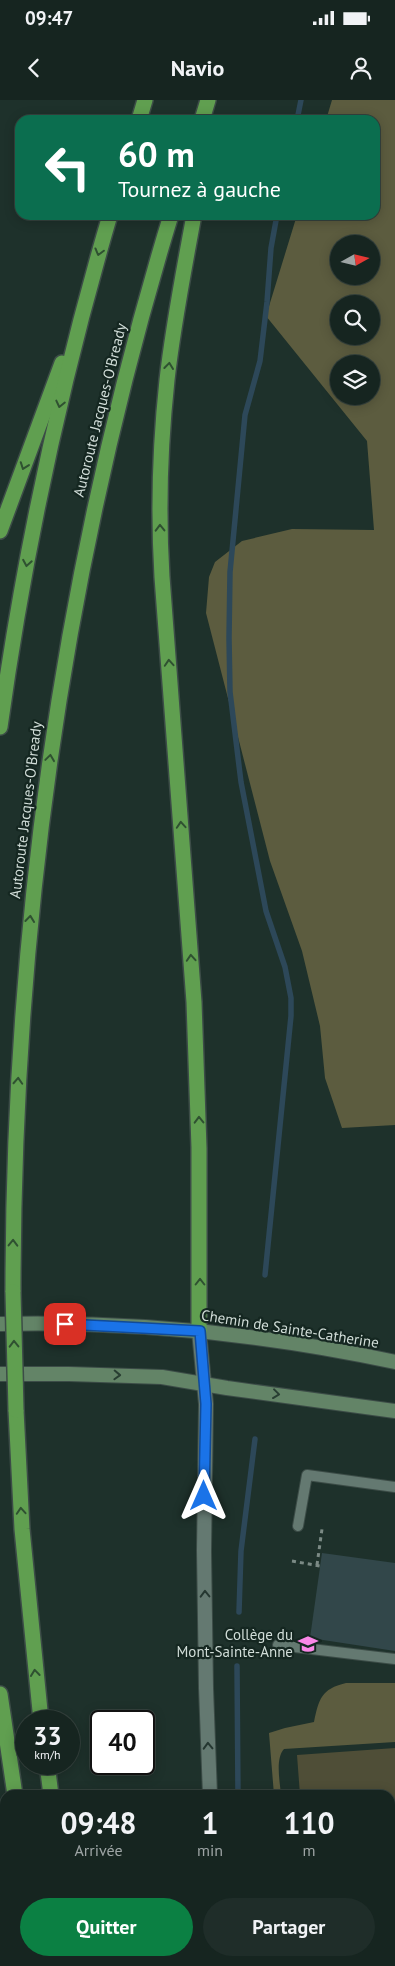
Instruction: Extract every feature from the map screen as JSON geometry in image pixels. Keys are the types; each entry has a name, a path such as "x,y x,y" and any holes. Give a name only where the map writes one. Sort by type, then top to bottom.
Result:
{"highway":[{"path":"141,115 146,100"},
{"path":"204,115 208,100"},
{"path":"211,115 213,100"},
{"path":"0,727 13,641 40,497 89,289 109,220"},
{"name":"Autoroute Jacques-O'Bready","path":"40,1710 22,1529 13,1292 16,1115 23,993 39,835 51,747 78,588 130,358 170,220"},
{"path":"193,220 172,336 167,379 161,439 160,527 162,577 194,1002 199,1148 200,1331"},
{"path":"0,531 89,289"},
{"path":"0,1694 15,1790"},
{"path":"48,1775 50,1790"}],"main road":[{"name":"Chemin de Sainte-Catherine","path":"0,1324 94,1325 200,1331 333,1349 395,1362"},
{"path":"0,1374 162,1377 395,1411"}],"street":[{"path":"200,1331 206,1404 205,1656 210,1790"}],"lane":[{"path":"298,1526 307,1474 395,1487"},
{"path":"278,1645 395,1659"}],"path":[{"path":"292,1561 318,1565 322,1529"}],"shaded area":[{"path":"395,1748 395,1790 300,1790 297,1755"}],"green space":[{"path":"332,100 395,100 395,1125 342,1128 325,1078 320,1026 302,951 270,861 206,613 209,577 215,562 242,541 292,529 374,530 367,441 338,405 380,405 380,355 330,355 330,395 266,316 295,220 380,220 380,115 328,115"},
{"path":"346,1683 395,1683 395,1742 284,1749 281,1753 279,1765 280,1790 274,1790 269,1733 314,1722 322,1696 338,1685"}],"building":[{"path":"322,1553 395,1563 395,1651 310,1638"}],"waterway":[{"path":"298,115 301,100"},
{"path":"265,1275 291,1016 291,998 285,967 266,911 241,782 230,692 229,638 230,572 245,415 260,361 271,248 276,220"},
{"path":"239,1612 241,1551 255,1439"},
{"path":"237,1666 238,1790"}],"place":[{"name":"Collège du Mont-Sainte-Anne","path":"308,1644"}],"route":[{"path":"65,1324 200,1331 206,1404 204,1496"}]}
